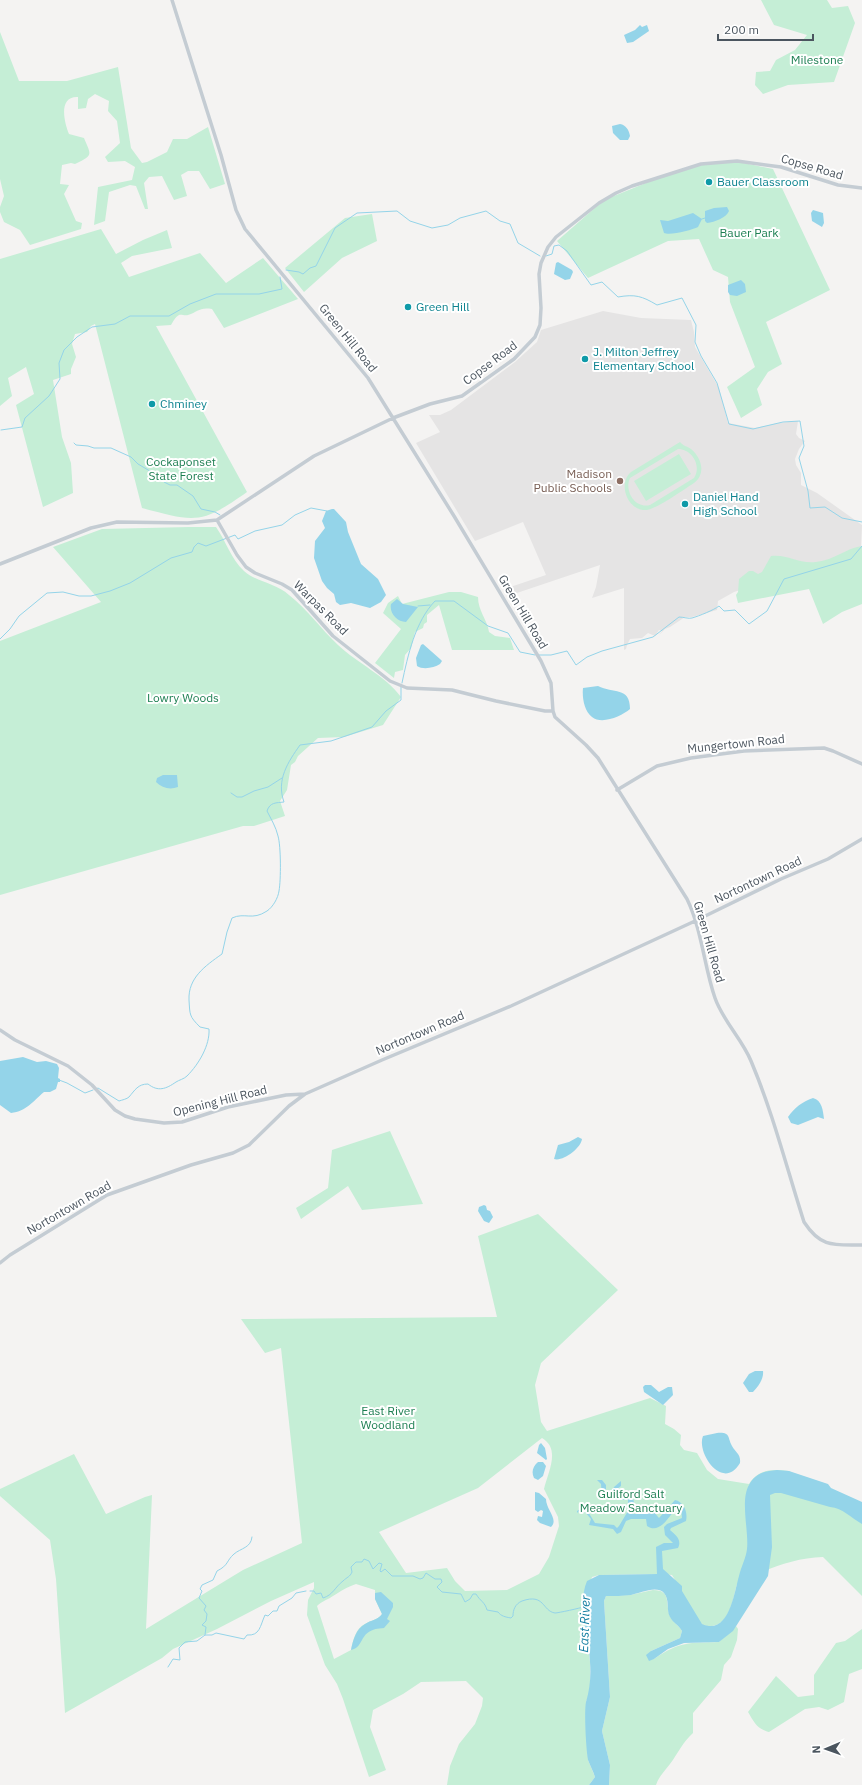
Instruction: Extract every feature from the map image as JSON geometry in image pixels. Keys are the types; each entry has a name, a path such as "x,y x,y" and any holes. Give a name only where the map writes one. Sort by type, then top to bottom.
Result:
{"street":[{"name":"Green Hill Road","path":"172,0 221,155 236,210 245,229 358,364 393,418 538,656 551,683 555,717 598,758 687,899 695,921 704,961 715,998 726,1022 750,1059 764,1094 804,1222 813,1235 826,1244 862,1244"},
{"name":"Copse Road","path":"217,520 314,456 393,418 426,406 462,396 511,362 535,337 540,325 542,308 539,274 541,263 548,247 562,233 599,203 616,194 632,186 701,164 737,161 780,167 838,185 862,188"},
{"path":"0,564 91,528 117,522 194,523 217,520"},
{"name":"Warpas Road","path":"217,520 237,555 246,567 255,573 282,584 292,590 336,639 390,681 407,688 452,690 503,703 545,711 553,710"},
{"name":"Mungertown Road","path":"617,790 661,765 704,756 744,751 824,748 862,764"},
{"name":"Nortontown Road","path":"0,1263 10,1255 107,1195 192,1165 233,1154 249,1145 289,1106 305,1094 515,1004 695,921 781,879 828,859 862,839"},
{"name":"Opening Hill Road","path":"0,1030 15,1040 68,1066 95,1089 115,1110 125,1116 140,1120 171,1123 188,1121 228,1107 280,1096 298,1093 305,1094"}],"shaded area":[{"name":"Madison Public Schools","path":"603,311 641,318 691,320 694,332 695,347 719,388 728,423 755,428 778,423 798,421 796,434 799,438 805,441 799,449 795,459 796,465 801,473 801,485 817,493 862,525 861,547 856,552 734,592 718,601 717,610 692,617 685,617 665,629 659,635 662,631 659,630 655,636 648,633 642,638 630,639 626,649 624,650 624,588 592,598 596,587 600,565 508,596 504,589 546,575 523,522 475,541 416,443 440,432 429,415 440,415 451,410 515,362 537,342 541,330"}],"green space":[{"name":"Milestone","path":"761,0 827,0 832,8 848,6 855,23 834,82 788,85 763,94 755,85 756,72 770,71 776,60 795,50 807,35 774,25"},
{"path":"0,32 19,81 67,81 118,67 131,148 142,163 167,152 173,139 187,139 208,127 225,184 210,189 199,171 188,171 181,175 187,196 174,200 162,176 149,177 144,183 148,209 145,209 136,186 130,185 109,192 105,221 94,225 98,187 132,180 135,167 125,161 108,162 105,157 120,143 117,121 108,111 109,101 95,94 88,99 86,108 78,109 78,97 72,98 67,101 65,105 65,123 69,134 84,138 89,154 85,159 75,164 71,163 62,165 60,184 69,185 64,194 76,221 82,223 81,229 30,245 20,230 4,222 0,212 0,207 4,196 0,179"},
{"name":"Bauer Park","path":"739,162 773,169 830,290 766,322 782,364 768,372 757,389 762,405 741,418 727,387 755,367 730,302 728,277 713,270 699,239 668,241 588,278 557,241 604,200 651,181 701,164"},
{"path":"372,214 377,241 342,258 304,292 285,268 345,218"},
{"name":"Cockaponset State Forest","path":"101,229 116,254 167,230 172,248 132,256 121,263 129,277 200,253 226,283 263,258 298,299 224,328 212,309 201,309 188,315 179,315 175,318 171,325 156,326 247,492 231,503 208,515 197,518 186,518 142,508 95,324 91,326 87,332 75,334 72,344 76,357 71,369 71,374 53,380 62,437 71,463 73,493 43,507 16,405 34,394 26,367 8,378 12,396 0,406 0,259"},
{"path":"680,442 695,453 701,466 700,475 694,483 652,509 647,510 635,507 627,496 625,483 631,472","holes":["678,449 691,455 696,464 697,468 694,478 650,505 645,506 635,502 628,488 630,478"]},
{"path":"679,454 691,474 646,501 634,481"},
{"name":"Lowry Woods","path":"216,527 239,566 244,571 254,578 278,588 289,595 302,606 338,645 388,683 401,697 383,725 344,737 318,738 298,756 295,762 291,765 287,790 280,801 285,816 254,826 243,826 0,895 0,641 101,602 53,547 102,529"},
{"path":"862,546 862,604 842,612 823,624 809,589 738,603 736,595 738,592 739,579 749,571 753,571 758,574 762,572 771,556 783,556 804,562 816,562 829,559 856,547"},
{"path":"449,592 461,592 478,597 479,607 489,632 495,636 510,638 514,650 452,650 439,605 427,615 427,622 424,624 423,628 415,632 411,648 405,655 403,670 395,672 394,678 375,663 401,629 383,613 388,603 398,596 402,604"},
{"path":"390,1131 423,1204 362,1210 348,1186 301,1219 296,1208 328,1188 332,1150"},
{"path":"538,1214 618,1290 541,1363 535,1385 541,1422 547,1431 650,1398 666,1406 665,1424 681,1435 680,1445 684,1450 697,1453 707,1470 718,1479 749,1484 757,1475 766,1471 789,1471 862,1509 862,1596 823,1557 789,1562 757,1574 737,1584 727,1616 718,1624 708,1626 699,1622 672,1575 599,1575 592,1577 583,1607 590,1662 590,1691 586,1702 588,1760 595,1777 589,1785 447,1785 450,1766 459,1744 475,1724 482,1706 483,1698 466,1681 421,1682 403,1694 373,1710 370,1727 386,1770 369,1777 343,1699 337,1684 325,1665 307,1615 308,1600 314,1588 314,1582 271,1601 217,1629 173,1649 162,1658 65,1713 56,1579 50,1540 0,1496 0,1489 74,1454 106,1514 152,1495 146,1629 243,1570 302,1543 281,1348 265,1353 241,1319 497,1317 478,1236","holes":["542,1438 548,1443 552,1454 552,1461 544,1489 558,1517 559,1526 549,1557 539,1574 507,1590 465,1591 455,1581 447,1568 406,1573 379,1532 478,1488","356,1584 375,1590 375,1599 382,1614 359,1628 355,1635 351,1650 334,1659 317,1606 344,1589"]},
{"path":"653,1590 663,1592 667,1598 671,1618 682,1631 680,1638 651,1651 654,1659 671,1649 685,1644 719,1642 736,1626 738,1629 737,1640 731,1657 724,1665 721,1680 693,1713 693,1733 683,1744 656,1785 609,1785 610,1765 602,1731 610,1697 604,1601 606,1596 630,1595"},
{"path":"862,1629 862,1669 849,1674 844,1702 828,1710 819,1707 805,1709 769,1732 756,1725 748,1712 776,1676 798,1697 814,1695 814,1675 836,1643 845,1641"}],"water":[{"path":"640,25 642,27 647,25 649,31 633,42 627,43 624,35 635,30"},
{"path":"620,124 624,125 628,130 630,136 628,140 620,140 613,133 612,126"},
{"path":"727,207 729,211 723,218 707,223 705,221 705,211 714,208"},
{"path":"813,210 823,213 824,223 822,227 812,221 811,213"},
{"path":"693,213 702,219 698,227 676,233 664,233 660,220 668,221"},
{"path":"558,262 572,270 573,272 570,279 565,280 554,274 556,263"},
{"path":"741,280 745,284 746,292 737,296 730,295 728,292 728,285"},
{"path":"334,509 346,522 348,532 361,564 378,579 386,595 381,602 370,608 351,603 340,605 336,602 334,594 322,581 314,558 315,541 325,528 322,521 326,511"},
{"path":"397,599 403,604 418,607 406,622 397,619 392,614 391,604"},
{"path":"423,644 442,661 440,664 435,667 428,668 417,666 416,658 421,645"},
{"path":"598,686 624,694 629,702 630,709 612,719 601,720 592,717 584,704 583,688"},
{"path":"163,775 177,775 178,787 169,788 158,784 156,782 157,778"},
{"path":"23,1057 37,1062 46,1061 57,1064 59,1068 58,1078 60,1079 60,1082 58,1082 56,1089 50,1092 44,1092 33,1103 17,1112 11,1113 0,1105 0,1061"},
{"path":"813,1098 820,1103 824,1119 818,1117 798,1125 791,1123 788,1117 793,1110 802,1103"},
{"path":"578,1137 582,1139 581,1143 571,1154 562,1158 554,1159 558,1145 569,1142"},
{"path":"484,1205 493,1217 489,1223 484,1221 478,1211 479,1207"},
{"path":"755,1371 763,1371 763,1376 761,1382 755,1390 753,1392 749,1392 743,1383 749,1374"},
{"path":"645,1385 651,1385 659,1392 668,1387 672,1387 673,1395 663,1405 644,1392 643,1387"},
{"path":"717,1433 727,1434 732,1446 740,1458 740,1463 733,1471 726,1473 719,1472 712,1467 703,1451 703,1436"},
{"path":"541,1443 545,1448 546,1460 537,1453"},
{"path":"538,1462 543,1462 546,1466 543,1476 538,1480 534,1478 533,1471"},
{"path":"768,1471 789,1471 828,1484 831,1488 862,1502 862,1524 839,1509 781,1493 770,1495 772,1547 768,1576 733,1631 719,1642 684,1643 668,1649 649,1661 646,1655 651,1651 680,1638 682,1631 670,1617 666,1596 661,1591 653,1590 631,1595 606,1596 604,1601 610,1697 602,1731 610,1765 609,1785 589,1785 595,1777 588,1760 585,1707 590,1672 583,1610 584,1590 587,1581 599,1575 657,1574 656,1547 664,1543 673,1543 665,1535 664,1527 667,1524 682,1518 681,1508 677,1507 664,1523 656,1528 647,1526 646,1519 631,1519 626,1521 621,1532 617,1534 613,1529 589,1525 591,1519 585,1512 580,1510 577,1513 577,1511 582,1508 587,1510 595,1523 614,1525 617,1528 619,1526 628,1511 628,1500 606,1499 602,1497 601,1484 597,1480 602,1480 606,1485 606,1496 611,1495 614,1487 621,1481 621,1486 617,1489 617,1493 632,1497 634,1501 634,1509 632,1513 634,1514 639,1514 647,1508 653,1511 659,1518 675,1500 681,1503 686,1511 686,1521 671,1528 670,1530 678,1538 679,1545 678,1548 662,1551 663,1569 682,1586 682,1591 702,1624 711,1626 718,1624 724,1619 729,1611 746,1556 746,1491 751,1481 757,1475"},
{"path":"535,1492 539,1493 546,1499 554,1521 551,1527 540,1523 537,1520 538,1516 542,1517 543,1511 541,1510 538,1512 535,1510"},
{"path":"381,1592 393,1603 393,1607 387,1619 390,1621 384,1628 370,1631 356,1648 351,1650 359,1629 382,1614 375,1599 375,1593"}],"waterway":[{"path":"286,270 303,274 310,268 316,266 335,228 357,213 397,211 410,221 432,228 448,225 460,218 486,211 500,221 510,224 518,243 540,256"},
{"path":"546,256 552,254 554,246 559,245 567,251 591,285 602,282 618,297 638,296 657,305 682,298 696,325 695,342 701,356 717,383 729,424 753,429 783,422 800,421 804,446 799,458 808,491 810,508 825,507 842,518 862,522"},
{"path":"1,430 22,427 25,418 49,396 60,379 59,363 64,350 77,337 92,327 115,324 130,316 169,316 190,304 216,294 259,294 282,289 280,277"},
{"path":"74,443 76,445 94,448 111,448 131,457 138,464 160,477 164,482 170,485 177,485 193,496 201,509 215,512 220,515"},
{"path":"0,639 10,629 19,616 47,593 63,592 79,596 91,596 110,591 130,583 171,558 192,552 198,543 206,546 235,535 238,539 255,531 282,525 295,515 311,508 327,511"},
{"path":"539,655 551,655 567,651 576,665 587,657 602,651 653,637 679,617 692,618 719,606 724,611 735,610 749,624 767,611 784,579 851,559 862,546"},
{"path":"402,683 417,629 428,609 435,601 454,601 488,626 508,633 520,652 535,655"},
{"path":"418,606 430,605"},
{"path":"96,1089 98,1088 119,1101 128,1098 137,1088 142,1085 148,1084 159,1089 169,1086 186,1077 196,1066 206,1048 209,1029 200,1027 191,1015 189,1000 191,985 199,973 222,954 232,918 237,916 253,916 262,914 275,902 280,886 279,841 276,829 267,811 272,804 284,802 281,786 282,779 291,758 300,745 331,741 372,727 386,711 401,700 401,687"},
{"path":"231,793 237,797 242,797 254,791 268,787 282,778"},
{"path":"59,1080 85,1093 93,1090"},
{"path":"205,1635 206,1627 202,1625 206,1621 207,1614 204,1610 206,1606 199,1598 202,1591 200,1589 202,1585 213,1580 217,1571 226,1565 231,1556 248,1546 252,1537"},
{"name":"East River","path":"310,1591 314,1591 316,1594 321,1593 323,1598 326,1597 350,1575 352,1572 351,1567 356,1562 362,1562 364,1559 369,1561 373,1569 379,1563 382,1564 380,1571 381,1572 385,1569 392,1576 413,1576 420,1579 423,1578 426,1573 435,1579 441,1579 442,1582 437,1587 442,1592 461,1594 465,1602 470,1599 473,1594 476,1594 487,1610 498,1612 511,1618 516,1605 529,1599 539,1601 551,1612 555,1613 583,1607"},
{"path":"168,1667 173,1659 180,1660 179,1648 185,1642 197,1641 205,1635 212,1635 216,1633 244,1639 247,1635 255,1634 259,1630 265,1615 268,1616 273,1611 277,1611 279,1606 292,1598 296,1593 306,1591"}],"place":[{"name":"Bauer Classroom","path":"709,182"},
{"name":"Green Hill","path":"408,307"},
{"name":"J. Milton Jeffrey Elementary School","path":"585,359"},
{"name":"Chminey","path":"152,404"},
{"name":"Madison Public Schools","path":"620,481"},
{"name":"Daniel Hand High School","path":"685,504"}],"park label":[{"name":"East River Woodland","path":"388,1418"},
{"name":"Guilford Salt Meadow Sanctuary","path":"631,1501"}]}
